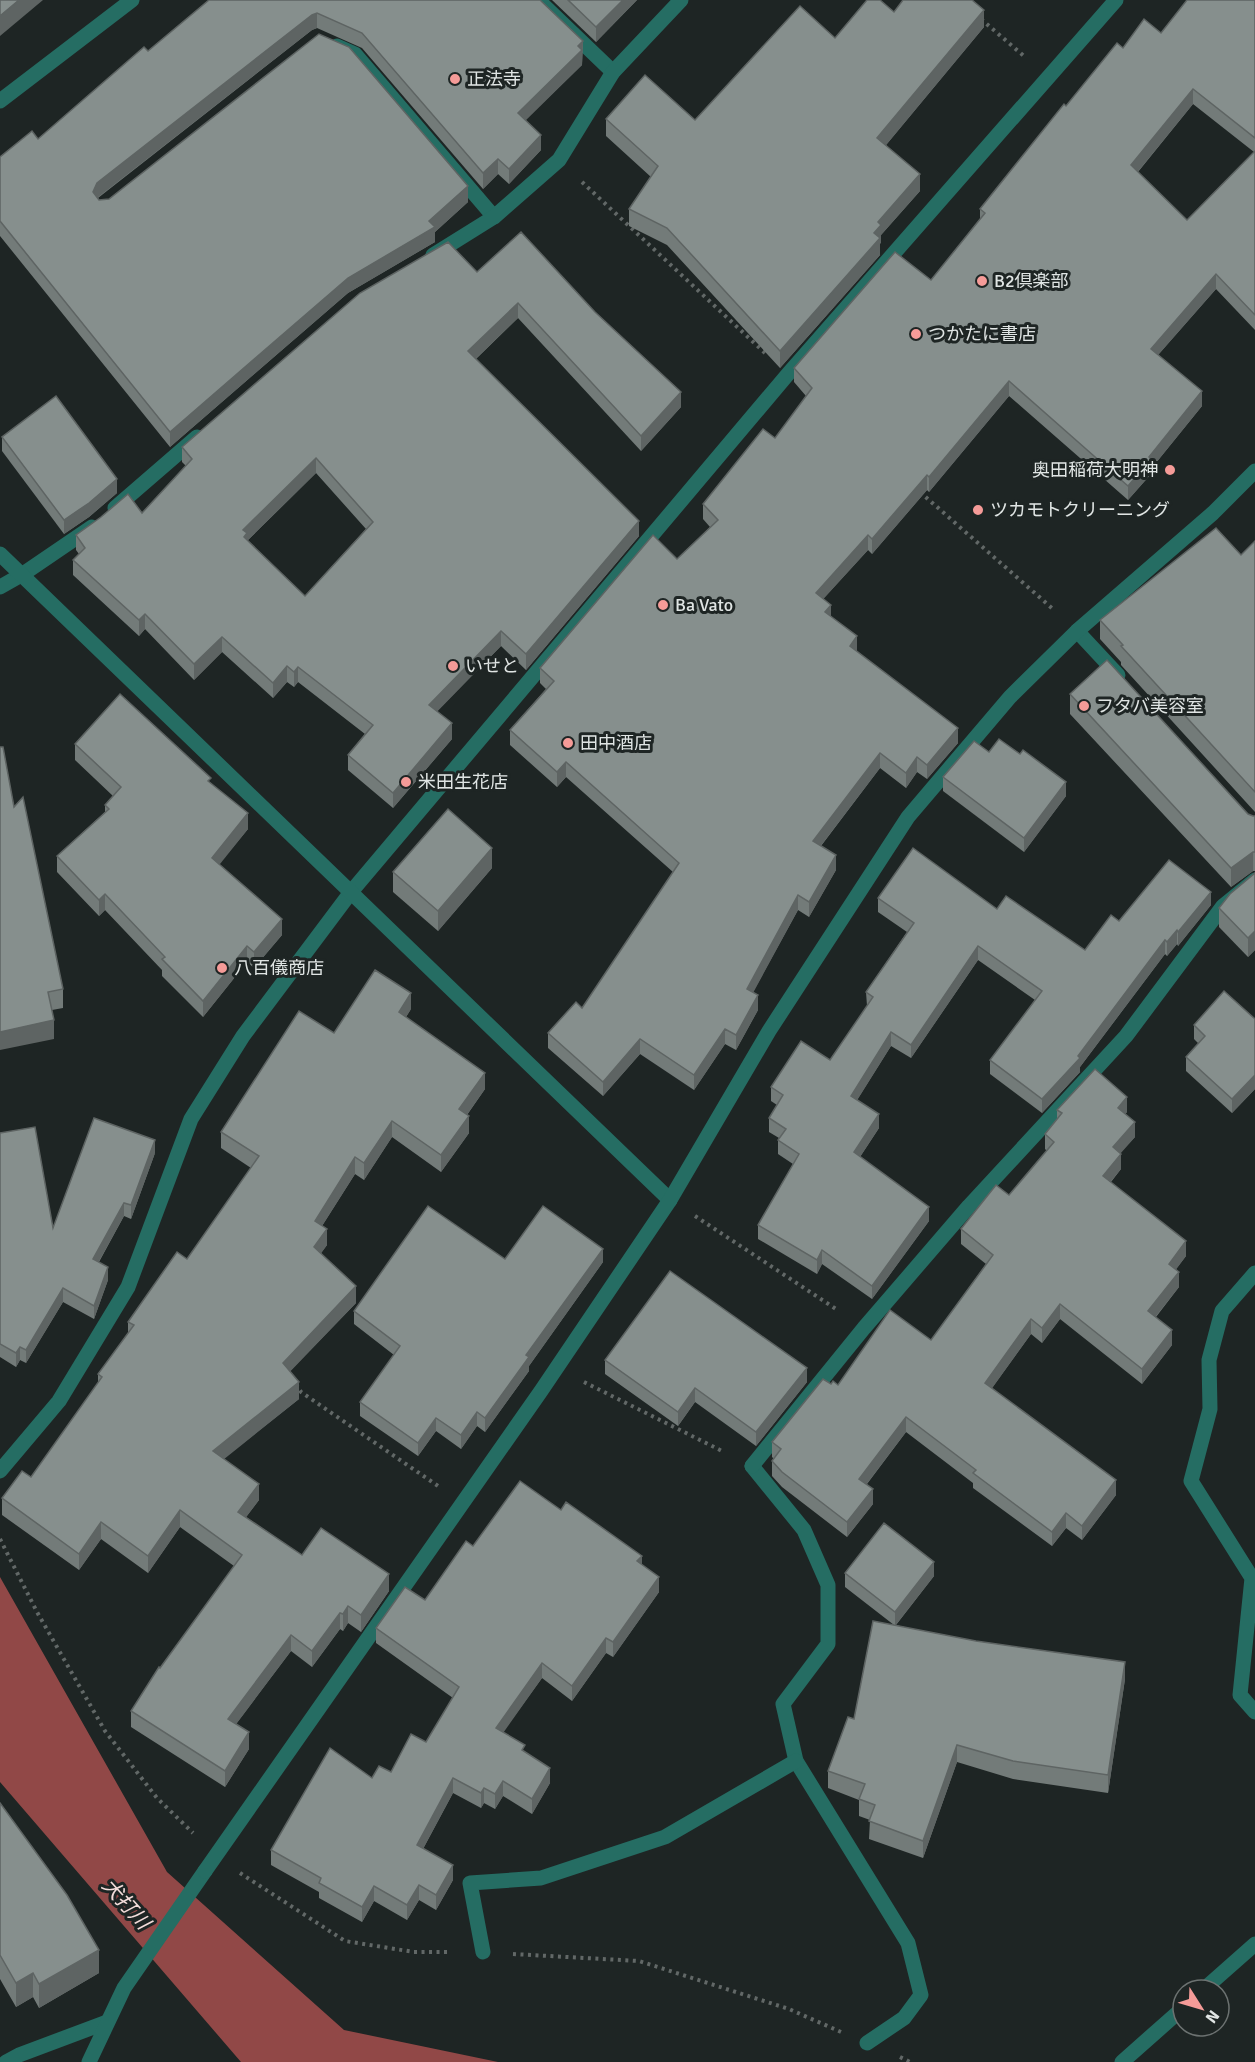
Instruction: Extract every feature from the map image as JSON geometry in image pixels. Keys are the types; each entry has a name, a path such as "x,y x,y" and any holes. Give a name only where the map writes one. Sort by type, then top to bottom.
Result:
{"street":[{"path":"0,100 132,0"},
{"path":"538,0 613,72"},
{"path":"420,263 494,217 559,160 613,72 681,0"},
{"path":"0,1471 59,1401 128,1287 191,1119 243,1036 351,892 788,374 1116,0"},
{"path":"328,42 355,54 494,217"},
{"path":"0,587 95,525 212,424"},
{"path":"90,2060 124,1988 557,1368 670,1200 769,1031 908,817 1010,697 1077,631 1213,513 1255,471"},
{"path":"0,554 670,1200"},
{"path":"1077,631 1128,686"},
{"path":"867,2043 904,2018 921,1995 908,1943 796,1761 783,1704 828,1644 828,1585 804,1530 752,1466 864,1328 969,1206 1126,1036 1222,906 1255,880"},
{"path":"1255,1273 1222,1311 1209,1360 1210,1409 1191,1481 1252,1578 1240,1695 1255,1712"},
{"path":"483,1952 470,1882 542,1878 665,1837 796,1761"},
{"path":"1217,1978 1255,1944"},
{"path":"1122,2062 1171,2019"},
{"path":"6,2062 107,2022"}],"path":[{"path":"978,16 1048,78"},
{"path":"559,160 788,374"},
{"path":"919,491 1077,631"},
{"path":"670,1200 864,1328"},
{"path":"557,1368 752,1466"},
{"path":"295,1383 301,1392 463,1503"},
{"path":"0,1539 37,1612 105,1731 158,1798 216,1856 345,1941 414,1952 483,1952 639,1961 789,2009 910,2062"}],"water":[{"name":"犬打川","path":"0,1577 167,1872 344,2030 498,2062 241,2062 0,1782"}],"building":[{"path":"0,0 19,0 0,16"},
{"path":"209,0 540,0 583,41 578,46 582,50 518,113 541,135 509,169 498,159 483,173 362,33 317,13 97,183 93,192 99,200 109,199 319,34 349,47 468,186 429,221 435,227 348,278 170,432 0,221 0,157 32,131 38,139 144,47 148,51"},
{"path":"568,0 623,0 596,27"},
{"path":"867,0 880,0 894,12 903,0 972,0 984,10 877,138 920,174 878,222 881,225 874,233 880,238 780,351 667,228 629,209 658,166 606,119 645,75 695,120 800,6 835,38"},
{"path":"1187,0 1255,0 1255,138 1193,89 1131,165 1187,220 1255,151 1255,315 1216,274 1151,349 1202,391 1128,486 1009,381 929,477 927,475 872,539 868,535 816,593 831,605 825,612 857,636 850,646 958,728 927,765 917,757 906,773 880,753 813,841 836,855 809,902 798,895 747,989 758,995 736,1035 725,1029 694,1075 640,1039 603,1082 548,1033 576,1002 582,1008 679,863 566,762 557,772 510,730 554,681 540,668 653,535 677,559 718,520 703,504 763,429 775,438 812,388 794,368 895,252 931,280 985,213 980,209 1064,104 1066,106 1117,43 1123,48 1144,19 1161,33"},
{"path":"521,232 595,312 681,392 641,436 518,303 468,351 639,521 526,654 501,631 429,705 452,723 393,793 348,755 373,725 298,667 294,672 287,666 273,683 222,637 194,664 145,614 139,620 73,560 85,548 76,535 128,494 142,513 192,459 182,447 360,293 448,242 477,272","holes":["316,458 373,522 305,596 244,537 247,533 243,530"]},
{"path":"56,396 117,479 89,503 64,520 2,437"},
{"path":"1216,528 1241,555 1255,541 1255,792 1121,646 1123,645 1100,620"},
{"path":"1107,660 1248,814 1255,816 1255,852 1231,868 1070,694"},
{"path":"120,694 211,778 208,781 248,813 212,858 282,919 254,952 247,946 203,1001 162,959 165,957 105,894 99,900 57,856 109,809 105,805 121,787 75,744"},
{"path":"999,739 1020,754 1023,750 1066,782 1024,838 943,777 974,741 989,752"},
{"path":"0,747 3,747 14,807 23,797 63,989 48,992 54,1020 0,1032"},
{"path":"448,809 492,848 438,911 393,872"},
{"path":"913,848 997,909 1006,896 1085,950 1111,915 1119,921 1169,860 1211,892 1178,932 1177,930 1167,942 1165,940 1078,1056 1080,1058 1042,1099 990,1060 1042,991 978,946 911,1045 891,1032 851,1096 879,1114 854,1152 929,1207 872,1286 822,1250 817,1260 758,1225 799,1154 778,1140 786,1129 769,1118 783,1095 771,1087 801,1041 830,1060 873,997 866,992 914,923 878,898"},
{"path":"1255,873 1255,931 1248,938 1219,908 1230,894"},
{"path":"375,970 411,993 399,1012 485,1073 459,1109 469,1116 441,1155 392,1121 364,1163 355,1157 315,1221 327,1229 314,1247 356,1286 283,1363 299,1382 213,1451 259,1484 238,1512 302,1555 321,1528 389,1574 361,1615 348,1606 343,1614 340,1613 312,1651 291,1635 228,1719 249,1732 225,1771 131,1711 159,1667 242,1555 180,1510 148,1556 101,1522 79,1554 2,1498 22,1471 31,1477 102,1377 98,1374 134,1325 128,1322 177,1252 187,1259 259,1156 221,1132 299,1011 334,1033"},
{"path":"1224,991 1255,1019 1255,1075 1232,1099 1186,1057 1205,1036 1194,1025"},
{"path":"1095,1069 1127,1097 1118,1108 1135,1122 1113,1147 1121,1154 1103,1176 1186,1241 1169,1264 1179,1272 1148,1311 1172,1330 1142,1369 1060,1304 1042,1328 1031,1319 985,1383 1116,1480 1082,1526 1066,1513 1052,1532 973,1473 976,1470 906,1417 859,1479 873,1489 847,1522 782,1472 772,1461 781,1449 772,1442 823,1379 831,1384 833,1381 838,1385 890,1310 931,1340 993,1255 961,1229 996,1185 1009,1195 1054,1142 1045,1134 1062,1113 1057,1110"},
{"path":"94,1118 155,1140 131,1205 124,1203 93,1259 108,1267 94,1306 63,1288 26,1350 20,1347 16,1353 0,1344 0,1133 35,1127 53,1228"},
{"path":"428,1206 505,1259 543,1206 603,1249 526,1355 529,1357 485,1418 477,1412 461,1435 436,1418 418,1443 360,1402 400,1346 354,1311"},
{"path":"670,1271 807,1368 756,1432 695,1388 678,1412 605,1360"},
{"path":"520,1481 561,1510 566,1502 642,1556 637,1561 659,1577 613,1642 606,1638 572,1686 542,1663 496,1728 525,1745 522,1750 550,1768 532,1799 503,1781 495,1794 484,1788 481,1793 453,1778 417,1845 453,1865 436,1895 419,1885 407,1905 374,1886 362,1907 319,1883 321,1878 271,1850 330,1748 372,1778 379,1766 391,1772 411,1734 426,1742 459,1687 376,1628 405,1587 425,1600 466,1541 473,1546"},
{"path":"884,1523 934,1562 895,1612 845,1573"},
{"path":"873,1621 976,1641 1125,1662 1108,1775 1013,1761 957,1745 923,1841 869,1821 875,1805 859,1799 865,1784 828,1771 848,1717 854,1719"},
{"path":"0,1803 67,1895 99,1950 39,1984 33,1973 16,1983 0,1955"}],"place":[{"name":"正法寺","path":"455,79"},
{"name":"B2倶楽部","path":"982,281"},
{"name":"つかたに書店","path":"916,334"},
{"name":"奥田稲荷大明神","path":"1170,470"},
{"name":"ツカモトクリーニング","path":"978,510"},
{"name":"Ba Vato","path":"663,605"},
{"name":"いせと","path":"453,666"},
{"name":"フタバ美容室","path":"1084,706"},
{"name":"田中酒店","path":"568,743"},
{"name":"米田生花店","path":"406,782"},
{"name":"八百儀商店","path":"222,968"}]}
